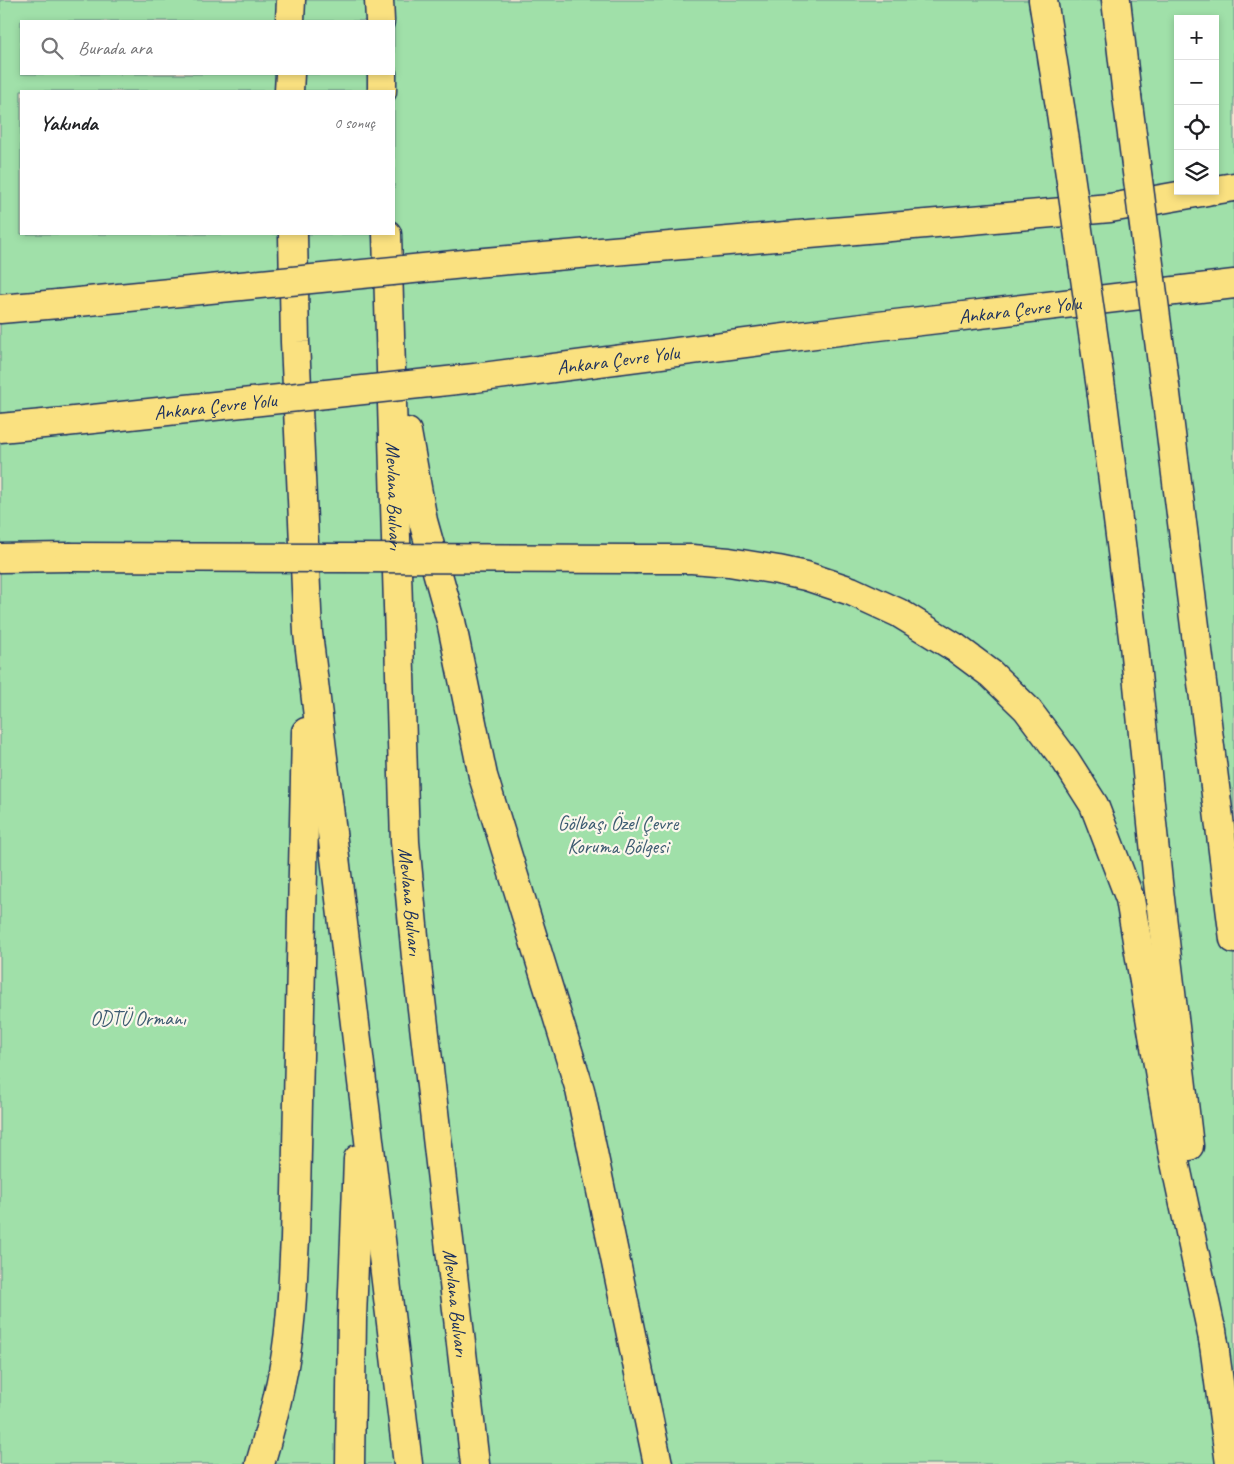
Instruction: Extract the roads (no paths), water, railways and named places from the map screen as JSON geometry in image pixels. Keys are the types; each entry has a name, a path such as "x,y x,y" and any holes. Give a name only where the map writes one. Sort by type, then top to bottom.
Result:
{"highway":[{"path":"290,20 291,0"},
{"path":"379,0 380,20"},
{"path":"1044,0 1102,395 1134,645 1176,1039 1230,1464"},
{"path":"1116,0 1234,940"},
{"path":"289,90 290,75"},
{"path":"382,75 382,90"},
{"path":"1219,189 1234,187"},
{"path":"0,309 474,263 1110,208 1183,195"},
{"path":"260,1464 282,1379 291,1304 295,1240 308,633 293,235"},
{"path":"387,235 391,334 423,521 451,622 483,776 580,1090 658,1464"},
{"name":"Ankara Çevre Yolu","path":"0,428 475,378 870,327 1234,284"},
{"name":"Mevlana Bulvarı","path":"391,334 405,842 416,957 475,1464"},
{"path":"0,558 637,559 692,560 742,564 797,574 851,591 899,613 956,648 992,674 1027,709 1066,761 1094,805 1130,899 1173,1153 1215,1348"},
{"path":"308,633 408,1464"},
{"path":"350,1464 352,1318 362,1075"}],"park label":[{"name":"Gölbaşı Özel Çevre Koruma Bölgesi","path":"618,834"},
{"name":"ODTÜ Ormanı","path":"138,1018"}]}
